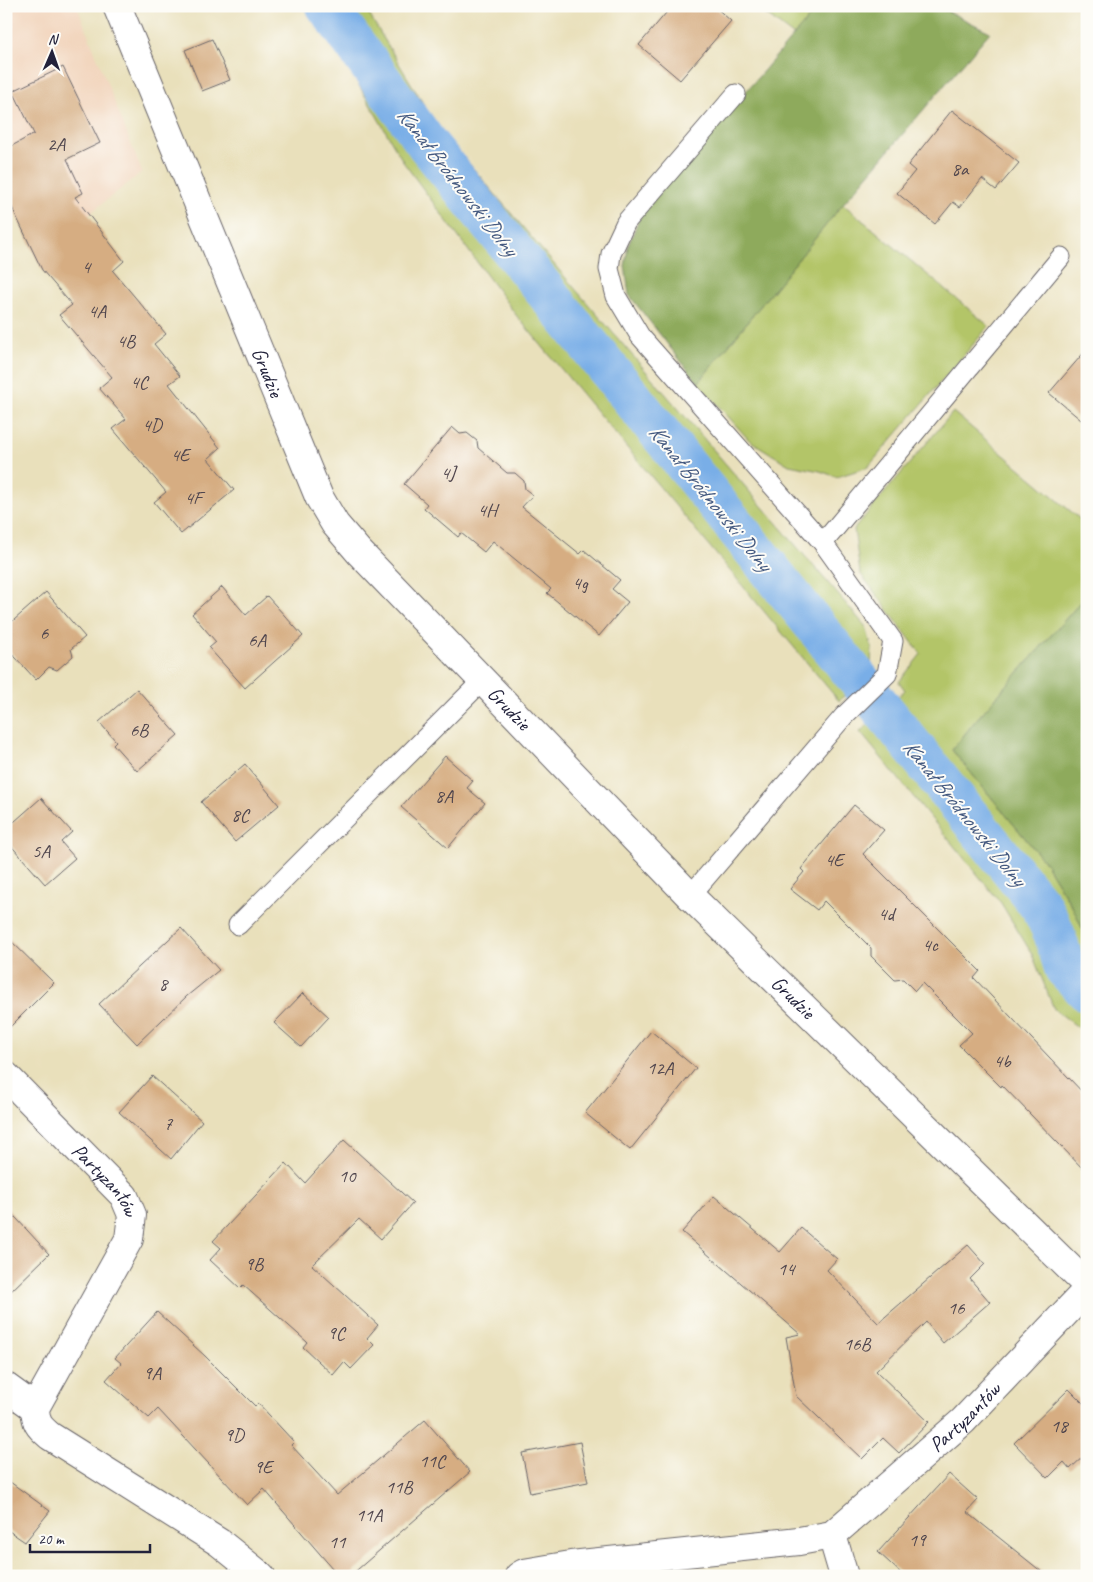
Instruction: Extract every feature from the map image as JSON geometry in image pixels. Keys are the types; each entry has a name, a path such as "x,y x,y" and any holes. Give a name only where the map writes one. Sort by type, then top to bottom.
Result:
{"street":[{"name":"Grudzie","path":"117,6 319,497 335,524 359,552 690,896 1087,1285"},
{"name":"Partyzantów","path":"6,1076 124,1196 132,1215 129,1239 35,1408"},
{"name":"Partyzantów","path":"832,1535 964,1422 1087,1290"},
{"path":"6,1388 35,1408 36,1421 41,1429 50,1436 220,1543 261,1576"},
{"path":"518,1576 524,1573 571,1565 799,1541 832,1535 843,1575"}],"lane":[{"path":"690,896 844,716 887,674 893,641 823,543 640,336 616,296 609,269 610,254 626,222 736,94"},
{"path":"823,543 1061,257"},
{"path":"238,925 482,680"}],"shaded area":[{"path":"6,6 77,6 142,172 55,241 46,216 6,132"}],"green space":[{"path":"313,6 364,6 435,123 866,627 872,648 871,667 839,701 516,315 404,163"},
{"path":"755,6 819,6 794,36"},
{"path":"819,6 937,6 990,32 843,204 698,383 629,295 625,266 628,246 641,214"},
{"path":"843,204 989,326 868,467 837,477 820,471 789,465 749,440 698,383"},
{"path":"953,412 1087,525 1087,595 976,720 952,750 1044,861 1073,908 1087,939 1087,1034 1054,1009 1032,954 1001,903 860,732 905,690 899,682 921,654 860,573 854,529"},
{"path":"1087,595 1087,939 1073,908 1044,861 952,750 976,720"}],"building":[{"path":"672,6 714,6 731,21 680,80 639,45"},
{"path":"212,39 230,80 202,91 185,50"},
{"path":"63,67 100,143 67,159 83,193 75,197 124,261 113,271 166,334 154,344 180,376 169,384 220,448 208,459 234,490 181,534 154,502 166,492 113,429 126,419 99,388 112,377 59,315 72,305 42,270 6,195 6,149 34,134 13,91"},
{"path":"952,110 1019,163 996,190 982,179 960,207 953,202 935,224 897,193 915,171 908,165"},
{"path":"1087,349 1087,425 1049,393"},
{"path":"452,427 460,434 467,433 477,441 478,448 507,473 515,473 524,481 525,489 533,495 522,507 580,554 584,550 620,580 612,589 628,602 599,636 547,593 551,589 493,541 484,552 461,533 458,537 424,508 427,504 404,484"},
{"path":"222,587 246,615 267,596 303,636 245,688 209,648 216,642 192,614"},
{"path":"46,592 85,637 71,649 73,656 57,670 49,667 36,680 6,647 6,627"},
{"path":"137,689 178,735 137,771 113,744 116,741 99,722"},
{"path":"445,756 473,781 467,788 485,803 448,848 401,807"},
{"path":"245,764 279,805 235,842 201,802"},
{"path":"41,798 72,832 61,842 75,858 45,884 6,840 6,829"},
{"path":"854,805 884,830 863,854 980,971 974,978 1087,1097 1087,1173 1002,1085 1001,1087 959,1045 972,1033 922,983 915,991 903,979 895,980 871,956 871,948 824,901 817,910 790,889 804,872 801,869"},
{"path":"181,928 219,970 187,996 137,1044 99,1004"},
{"path":"6,936 54,983 6,1031"},
{"path":"303,993 329,1017 301,1047 274,1023"},
{"path":"651,1031 696,1068 630,1150 585,1113"},
{"path":"152,1076 202,1121 171,1159 119,1112"},
{"path":"344,1140 413,1203 381,1239 359,1219 312,1265 378,1325 367,1338 374,1345 351,1369 344,1362 333,1375 303,1347 307,1342 243,1285 240,1288 210,1260 221,1248 213,1241 286,1163 305,1183"},
{"path":"714,1196 780,1252 801,1228 837,1259 827,1270 878,1323 968,1245 985,1264 970,1279 990,1302 943,1343 926,1322 876,1371 929,1422 899,1453 883,1438 862,1459 796,1396 786,1337 800,1334 682,1232"},
{"path":"6,1207 49,1254 6,1296"},
{"path":"157,1312 255,1406 258,1403 294,1442 291,1445 337,1495 425,1420 470,1472 350,1576 339,1576 264,1489 247,1505 158,1409 149,1418 106,1380 121,1363 115,1358"},
{"path":"1069,1389 1087,1407 1087,1453 1070,1469 1064,1462 1048,1478 1014,1443"},
{"path":"580,1442 588,1482 530,1493 522,1453"},
{"path":"949,1474 978,1500 967,1512 1047,1576 904,1576 878,1552"},
{"path":"6,1479 50,1511 25,1542 6,1529"}],"waterway":[{"name":"Kanał Bródnowski Dolny","path":"327,6 427,144 1041,906 1054,933 1065,968 1087,991"}]}
